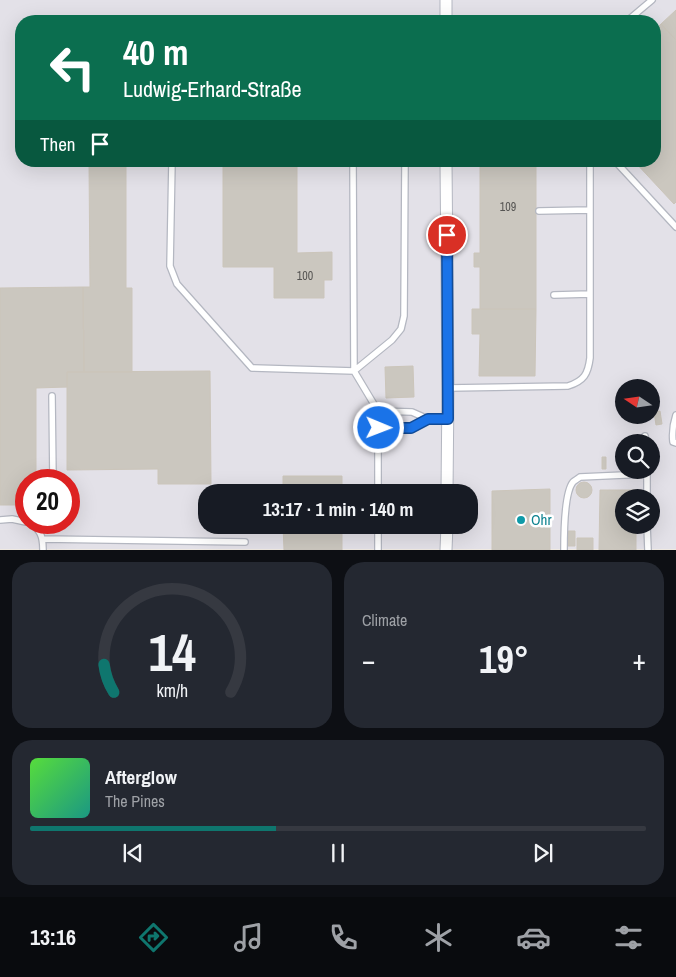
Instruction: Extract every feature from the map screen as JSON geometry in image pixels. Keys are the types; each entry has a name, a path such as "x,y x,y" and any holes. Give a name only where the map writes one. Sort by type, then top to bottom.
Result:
{"street":[{"path":"446,0 446,15"},
{"path":"446,167 447,484"},
{"path":"446,550 447,534"}],"lane":[{"path":"634,15 652,0"},
{"path":"172,167 170,266 177,284 252,368 354,371 392,340 401,328 404,316 405,167"},
{"path":"353,167 354,371 378,411 378,484"},
{"path":"448,388 568,386 577,383 585,376 589,368 590,167"},
{"path":"621,167 676,227"},
{"path":"539,211 590,210"},
{"path":"554,295 590,294"},
{"path":"52,396 53,469"},
{"path":"378,411 412,412 428,419 448,419"},
{"path":"676,415 672,434 673,442 676,443"},
{"path":"379,428 411,428 428,419"},
{"path":"564,550 566,509 574,481 580,477 615,474"},
{"path":"0,520 15,520"},
{"path":"40,534 43,539 43,550"},
{"path":"378,534 378,550"},
{"path":"647,534 648,550"},
{"path":"43,539 245,542"}],"shaded area":[{"path":"0,0 676,0 676,549 0,549"}],"building":[{"path":"676,10 676,40 661,24"},
{"path":"661,24 676,40 676,202 674,204 640,167 661,167"},
{"path":"89,167 126,167 126,288 132,288 132,372 84,372 83,287 90,287"},
{"path":"223,167 297,167 297,253 332,252 332,280 324,280 324,298 274,298 274,267 223,267"},
{"path":"480,167 536,167 536,309 480,309 480,267 474,267 474,253 480,253"},
{"path":"83,287 84,372 67,372 67,387 36,388 36,469 15,469 15,505 0,505 0,288"},
{"path":"472,309 536,309 535,376 479,376 480,334 472,334"},
{"path":"413,366 414,397 386,398 385,367"},
{"path":"210,371 211,484 158,484 158,469 67,469 67,372"},
{"path":"660,411 662,424 656,425 660,424"},
{"path":"602,457 606,457 606,469 602,469"},
{"path":"283,476 342,476 342,484 283,484"},
{"path":"581,482 587,482 592,487 590,496 581,498 576,493 576,487"},
{"name":"Ohr","path":"550,489 550,550 492,550 492,491"},
{"path":"600,490 615,490 615,534 636,534 636,550 599,550"},
{"path":"568,531 575,531 575,546 568,546"},
{"path":"283,534 342,534 342,550 284,550"},
{"path":"577,538 593,538 593,550 577,550"}],"place":[{"name":"Ohr","path":"521,520"}],"route":[{"path":"379,428 411,428 428,419 448,419 447,235"}]}
